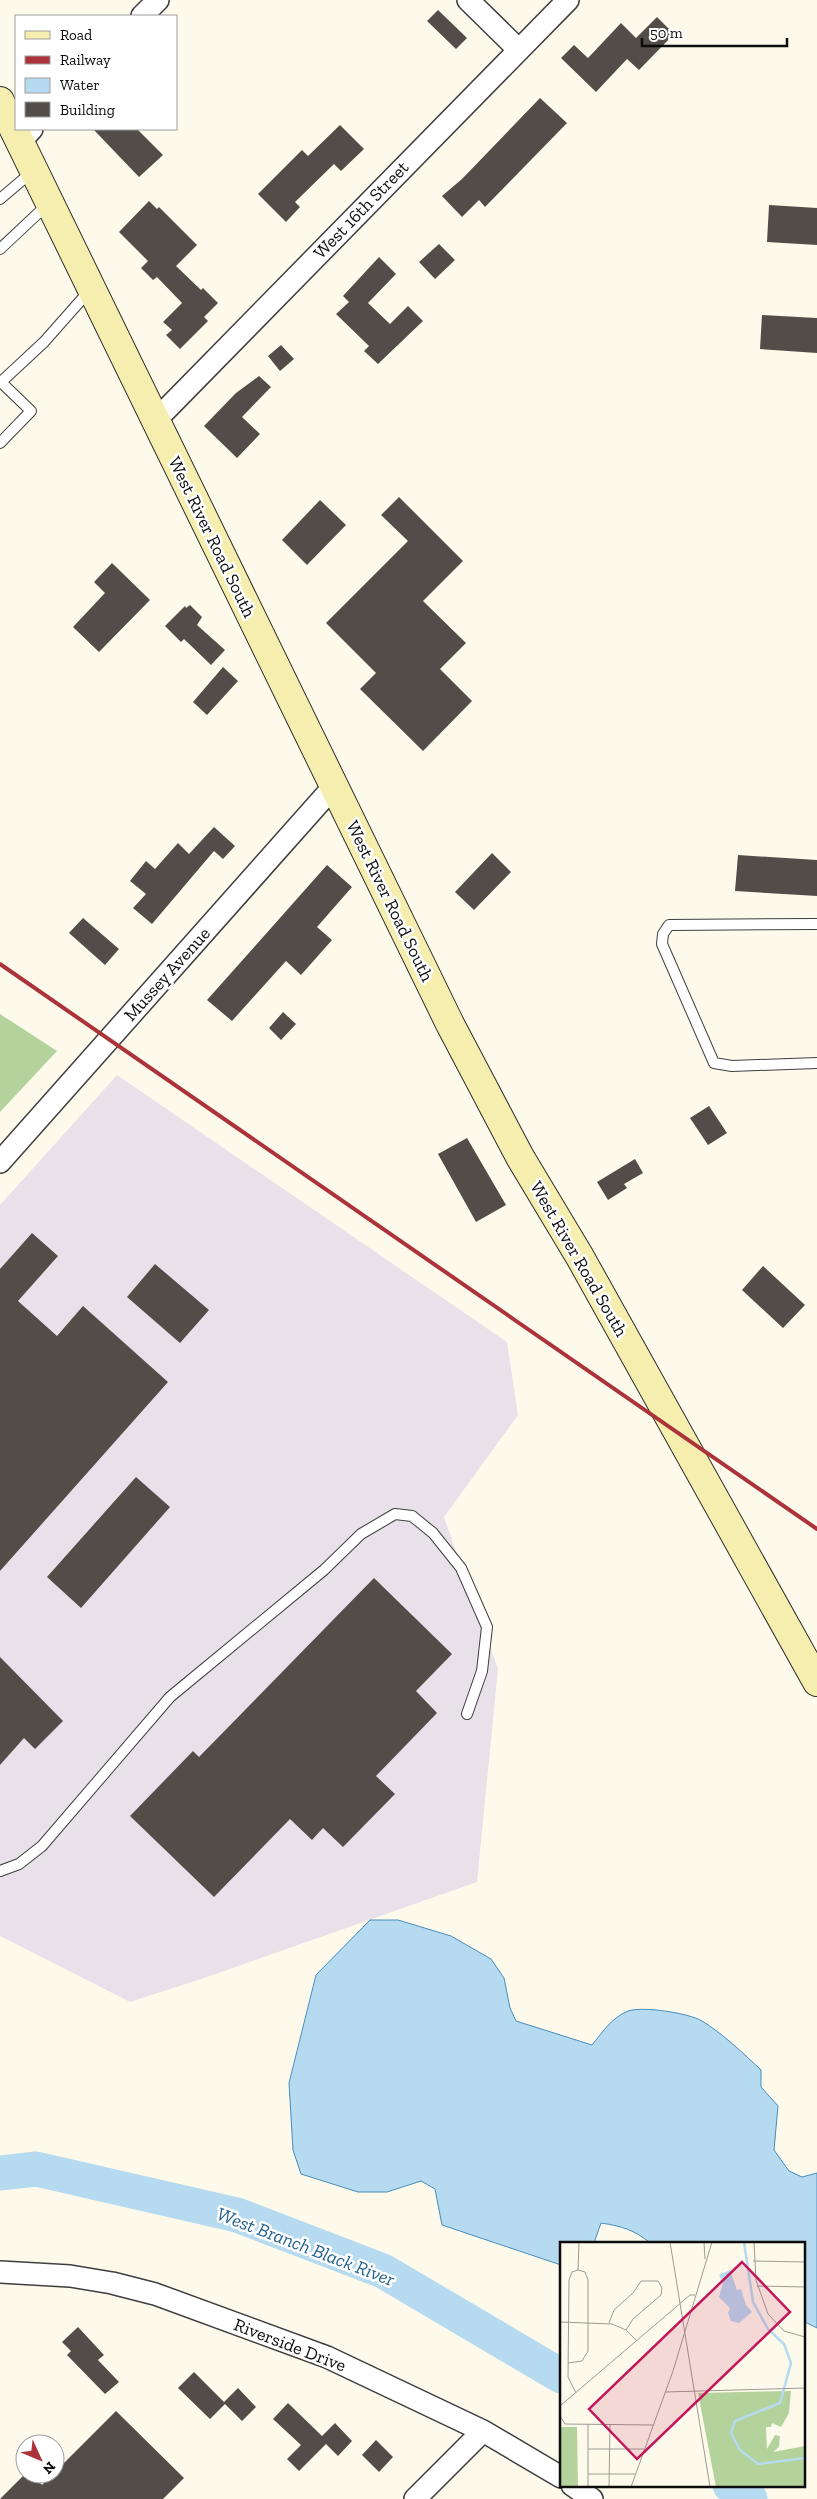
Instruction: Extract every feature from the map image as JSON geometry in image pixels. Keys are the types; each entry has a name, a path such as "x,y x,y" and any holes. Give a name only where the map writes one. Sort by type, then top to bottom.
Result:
{"main road":[{"name":"West River Road South","path":"0,101 15,121"},
{"name":"West River Road South","path":"26,135 34,170 93,287 155,420 450,1024 520,1157 580,1257 817,1682"}],"street":[{"path":"143,15 158,0"},
{"path":"468,0 519,50"},
{"name":"West 16th Street","path":"155,420 568,0"},
{"name":"Mussey Avenue","path":"0,1162 334,786"},
{"name":"Riverside Drive","path":"0,2272 70,2276 112,2283 154,2294 327,2357 483,2431 560,2476"},
{"path":"415,2499 483,2431"},
{"path":"573,2486 592,2499"}],"lane":[{"path":"0,199 34,170"},
{"path":"0,249 50,202"},
{"path":"0,442 31,411 1,381 44,342 93,287"},
{"path":"817,924 669,925 663,934 662,944 714,1063 732,1066 817,1063"},
{"path":"0,1870 20,1864 42,1846 170,1697 324,1570 361,1534 395,1514 412,1516 433,1533 461,1568 487,1627 482,1671 467,1714"}],"shaded area":[{"path":"117,1075 507,1342 518,1415 444,1517 498,1669 477,1882 213,1975 130,2002 0,1936 0,1205"}],"green space":[{"path":"0,1014 57,1051 0,1112"}],"water":[{"path":"370,1920 398,1920 451,1936 491,1959 504,1978 510,2008 516,2021 592,2045 612,2022 622,2014 635,2010 665,2011 687,2015 702,2021 717,2031 761,2070 761,2087 778,2106 774,2150 789,2171 802,2177 817,2173 817,2328 804,2322 804,2242 649,2242 627,2229 601,2223 594,2242 560,2242 560,2265 442,2225 435,2189 421,2181 387,2192 358,2192 301,2174 293,2150 289,2083 316,1975"}],"building":[{"path":"438,10 467,38 456,49 427,21"},
{"path":"657,17 674,34 639,70 627,59 596,92 561,58 574,45 588,58 621,23 636,38"},
{"path":"540,98 567,123 485,207 479,200 462,217 442,196 462,179"},
{"path":"340,125 364,149 341,171 334,164 295,202 300,207 286,222 258,194 302,150 308,156"},
{"path":"94,130 138,130 163,155 139,177"},
{"path":"149,201 157,209 159,207 197,245 176,266 218,303 204,317 208,321 180,349 166,335 172,330 163,322 182,303 157,277 153,280 141,268 148,261 119,232"},
{"path":"769,205 817,208 817,245 767,242"},
{"path":"439,244 455,260 435,279 419,262"},
{"path":"379,257 396,274 368,303 390,324 408,306 423,321 378,364 364,351 369,346 336,314 349,302 343,296"},
{"path":"762,315 817,318 817,353 760,349"},
{"path":"281,345 294,359 280,371 268,356"},
{"path":"259,376 271,387 242,417 260,434 237,458 204,426 236,393"},
{"path":"399,497 463,561 423,601 466,643 440,669 472,701 423,751 360,689 376,673 326,623 408,541 381,515"},
{"path":"320,500 346,525 307,565 282,540"},
{"path":"112,563 150,600 99,652 73,627 105,593 94,582"},
{"path":"190,605 202,617 197,625 225,650 211,665 184,639 181,642 165,626 185,606 186,608"},
{"path":"223,667 238,681 207,715 193,702"},
{"path":"214,827 235,846 223,859 214,851 152,924 133,908 146,894 130,881 146,861 155,869 178,843 189,854"},
{"path":"492,853 511,872 474,910 455,892"},
{"path":"738,855 817,860 817,896 735,891"},
{"path":"327,865 352,887 317,927 332,940 301,975 286,961 232,1021 207,1000"},
{"path":"83,918 119,949 105,965 69,933"},
{"path":"283,1012 296,1024 281,1040 269,1028"},
{"path":"709,1106 727,1133 708,1145 690,1118"},
{"path":"467,1138 506,1205 476,1222 438,1154"},
{"path":"635,1159 643,1173 624,1184 627,1188 608,1200 597,1182"},
{"path":"32,1233 58,1256 18,1301 57,1336 83,1306 168,1382 0,1571 0,1269"},
{"path":"155,1264 209,1310 180,1343 127,1297"},
{"path":"763,1266 805,1305 783,1328 742,1290"},
{"path":"136,1477 170,1507 81,1608 47,1577"},
{"path":"374,1578 452,1654 416,1691 437,1713 376,1776 395,1794 343,1847 323,1828 312,1840 290,1819 214,1897 130,1816 193,1751 199,1757"},
{"path":"0,1657 63,1721 35,1749 24,1738 0,1765"},
{"path":"78,2327 104,2355 98,2360 119,2382 105,2394 67,2355 71,2351 62,2342"},
{"path":"194,2372 224,2402 238,2388 256,2407 242,2421 225,2404 210,2419 178,2388"},
{"path":"288,2403 322,2436 335,2423 352,2441 338,2456 326,2444 299,2471 287,2459 301,2445 273,2419"},
{"path":"116,2411 184,2478 163,2499 0,2499 15,2484 65,2484 65,2462"},
{"path":"376,2440 393,2457 379,2472 362,2455"}],"waterway":[{"name":"West Branch Black River","path":"0,2173 36,2169 237,2215 383,2271 560,2375"},
{"name":"West Branch Black River","path":"731,2486 750,2499"}],"railway":[{"path":"0,964 817,1529"}]}
